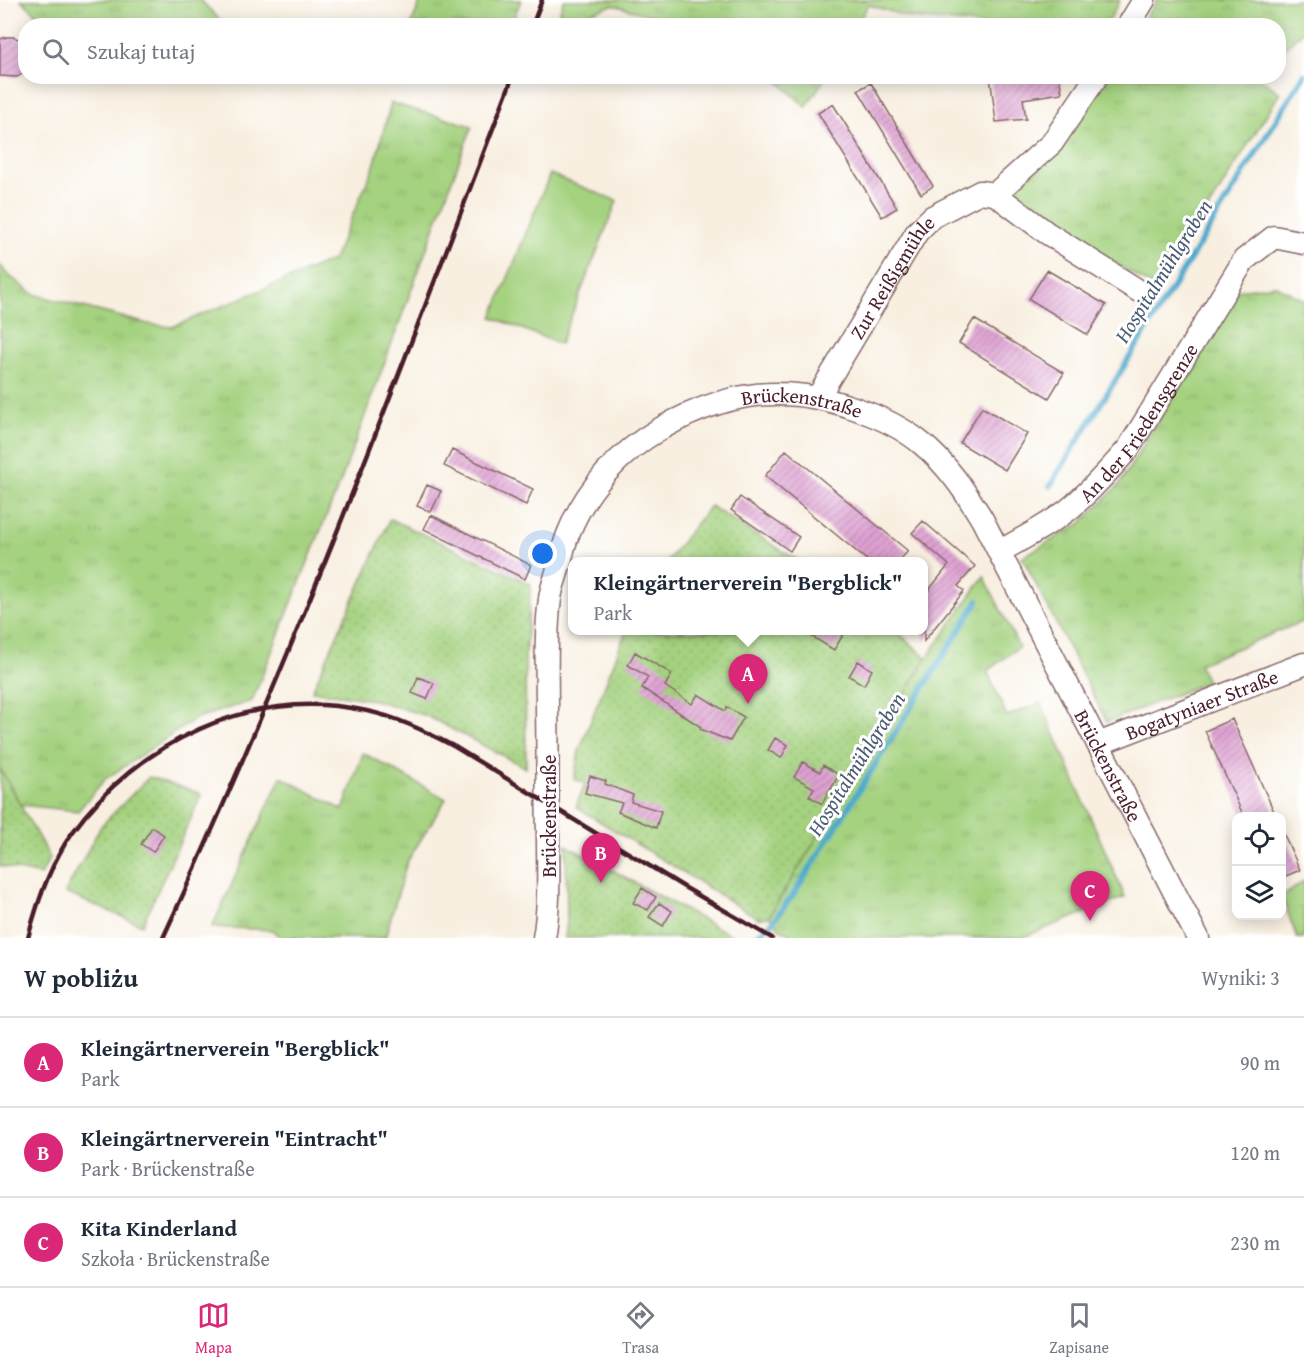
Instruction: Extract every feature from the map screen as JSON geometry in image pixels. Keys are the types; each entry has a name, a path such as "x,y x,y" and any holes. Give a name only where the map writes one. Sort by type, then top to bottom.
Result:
{"street":[{"path":"1133,18 1144,0"},
{"path":"1092,84 1052,143 995,194 1047,233 1139,291"},
{"name":"Zur Reißigmühle","path":"818,397 917,232 932,217 980,192 995,194"},
{"name":"An der Friedensgrenze","path":"999,552 1068,510 1128,449 1244,260 1274,237 1304,243"},
{"name":"Brückenstraße","path":"544,938 549,891 547,665 550,598 569,531 594,487 610,468 630,449 674,421 723,402 747,396 789,394 818,397 868,414 920,442 945,467 965,492 999,552 1198,938"},
{"name":"Bogatyniaer Straße","path":"1098,744 1304,664"}],"green space":[{"path":"21,0 200,0 218,18 41,18"},
{"path":"421,0 521,0 514,18 414,18"},
{"path":"564,0 1120,0 1110,18 912,18 868,5 862,18 660,18 613,5 575,18 558,18"},
{"path":"1157,0 1304,0 1304,30 1286,47 1286,18 1145,18"},
{"path":"781,84 821,84 806,107"},
{"path":"1100,84 1268,84 1280,93 1158,290 1006,195"},
{"path":"391,103 472,126 343,475 252,701 197,718 104,780 78,811 21,805 0,769 0,265 6,273 33,294 148,324 172,327 333,260 374,166"},
{"path":"550,174 617,201 560,344 492,317"},
{"path":"1275,285 1304,300 1304,621 1199,664 1207,682 1107,722 1022,557 1080,524 1119,485 1238,290"},
{"path":"710,506 792,557 670,557"},
{"path":"390,519 531,584 525,657 526,768 427,716 374,700 312,691"},
{"path":"984,576 1019,647 987,671 1007,716 1041,703 1125,897 1021,938 796,938 779,928 769,916 927,658"},
{"path":"624,635 901,635 927,658 769,916 759,919 576,807 585,783 574,779 579,751"},
{"path":"363,753 446,799 407,862 385,938 281,938 272,930 212,927 281,777 343,810"},
{"path":"0,769 50,858 41,875 0,866"},
{"path":"149,777 202,794 142,925 65,893 101,826"},
{"path":"566,845 736,938 565,938 567,921"},
{"path":"1304,881 1304,938 1297,938 1286,908 1286,894"}],"building":[{"path":"14,37 18,39 17,77 0,76 0,39"},
{"path":"872,84 933,186 921,194 858,90"},
{"path":"991,84 1060,84 1062,93 1023,99 1026,119 996,122"},
{"path":"833,104 897,208 882,217 818,113"},
{"path":"1047,270 1106,305 1088,335 1029,299"},
{"path":"974,319 1064,373 1049,398 959,343"},
{"path":"982,407 1027,434 1005,470 960,443"},
{"path":"452,450 533,489 526,505 444,466"},
{"path":"786,450 908,551 903,557 863,557 765,476"},
{"path":"427,485 441,491 431,512 417,506"},
{"path":"740,497 799,537 790,551 731,510"},
{"path":"431,515 531,565 525,579 424,529"},
{"path":"923,521 975,566 958,586 964,591 924,641 924,635 928,635 928,591 949,565 912,533"},
{"path":"809,635 843,635 834,650"},
{"path":"635,652 672,674 665,686 692,704 698,694 725,711 727,707 744,717 730,741 700,729 701,727 642,688 648,677 628,665"},
{"path":"858,661 872,670 864,685 849,676"},
{"path":"418,677 434,683 427,699 412,693"},
{"path":"1232,719 1274,812 1242,812 1205,731"},
{"path":"775,738 788,745 781,758 768,750"},
{"path":"803,762 820,772 823,765 839,775 822,804 809,796 814,788 794,777"},
{"path":"590,776 606,781 605,784 633,795 631,802 661,811 656,828 618,812 622,803 585,793"},
{"path":"152,827 164,835 153,852 141,844"},
{"path":"1286,839 1300,870 1286,876"},
{"path":"642,888 656,897 648,910 633,903"},
{"path":"659,903 672,911 663,926 649,917"}],"waterway":[{"name":"Hospitalmühlgraben","path":"1050,486 1304,75"},
{"name":"Hospitalmühlgraben","path":"754,938 772,923 795,892 978,601"}],"railway":[{"path":"535,18 542,0"},
{"path":"163,938 257,726 346,510 510,84"},
{"path":"28,938 46,884 64,845 99,801 129,773 163,748 199,729 238,715 279,707 320,705 362,710 386,716 444,741 772,938"}],"place":[{"name":"Kleingärtnerverein \"Bergblick\"","path":"748,704"},
{"name":"Kleingärtnerverein \"Eintracht\"","path":"601,883"},
{"name":"Kita Kinderland","path":"1090,921"}]}
